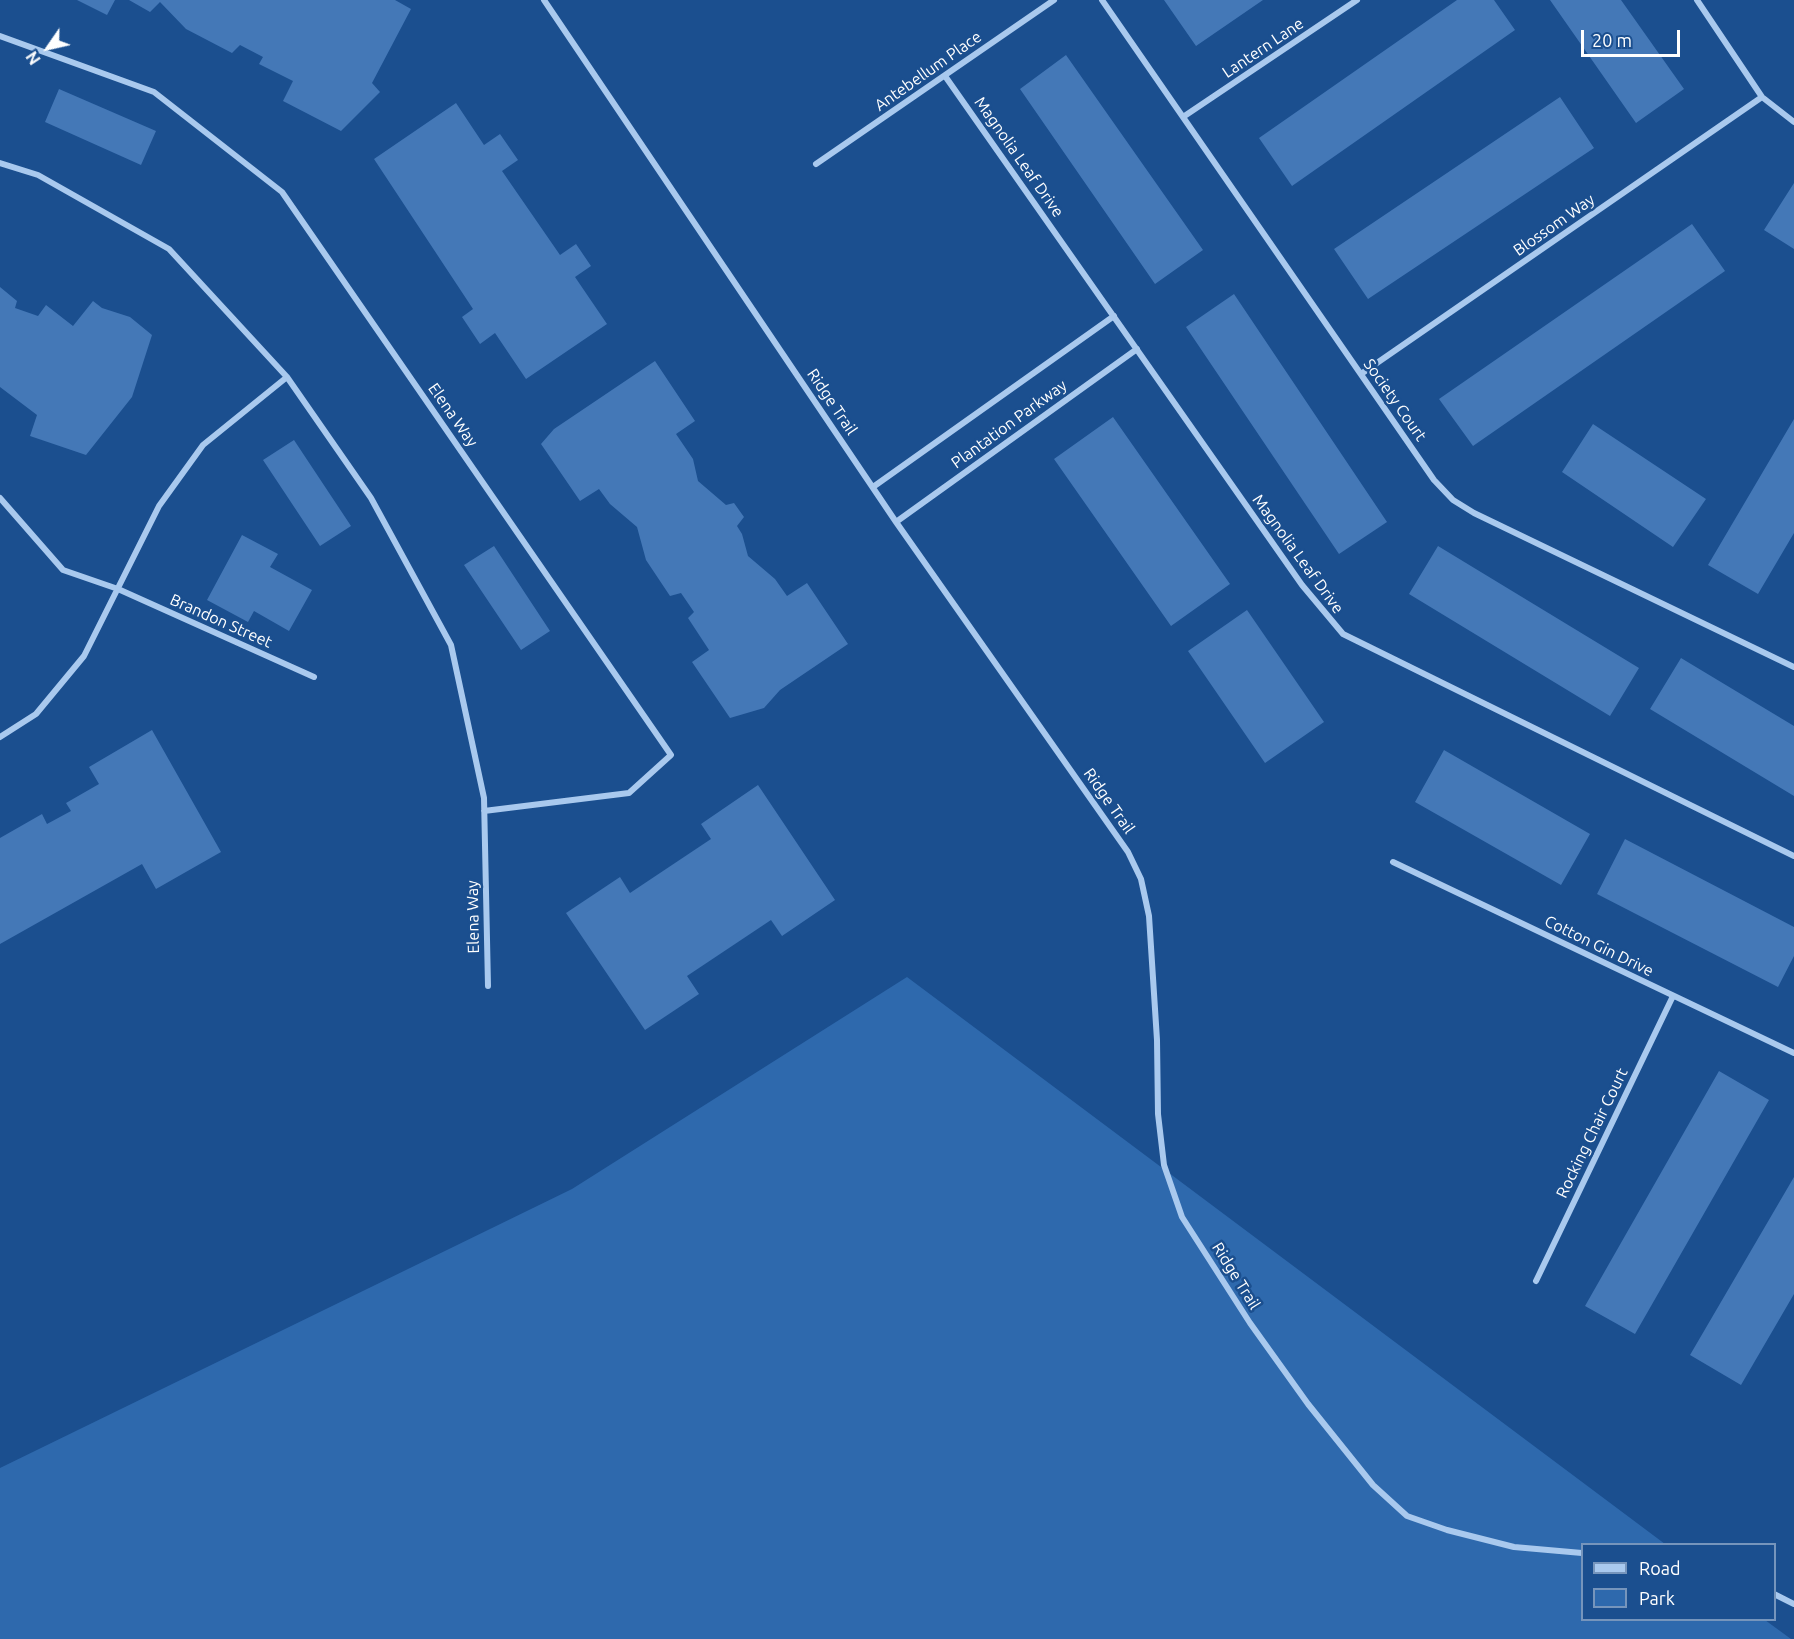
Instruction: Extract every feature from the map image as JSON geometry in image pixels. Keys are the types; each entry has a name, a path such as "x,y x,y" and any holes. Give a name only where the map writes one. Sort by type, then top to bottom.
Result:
{"street":[{"name":"Ridge Trail","path":"544,0 896,522 1128,852 1141,879 1149,916 1157,1040 1158,1114 1164,1165 1182,1216 1250,1323 1308,1404 1373,1485 1407,1516 1447,1530 1514,1547 1581,1553"},
{"name":"Antebellum Place","path":"816,164 1054,0"},
{"name":"Society Court","path":"1102,0 1434,480 1453,500 1474,513 1794,667"},
{"name":"Lantern Lane","path":"1183,117 1358,0"},
{"path":"1697,0 1762,97 1794,122"},
{"name":"Elena Way","path":"0,36 154,92 282,192 671,755 629,794 484,811"},
{"name":"Magnolia Leaf Drive","path":"945,76 1302,585 1343,634 1794,856"},
{"name":"Blossom Way","path":"1361,374 1762,97"},
{"name":"Elena Way","path":"0,163 38,175 169,249 287,377 371,498 451,645 484,798 488,986"},
{"name":"Plantation Parkway","path":"873,487 1114,316"},
{"name":"Plantation Parkway","path":"896,522 1137,349"},
{"path":"0,737 36,714 84,656 159,506 203,445 287,377"},
{"name":"Brandon Street","path":"0,498 63,570 118,589 314,676"},
{"name":"Cotton Gin Drive","path":"1393,862 1794,1053"},
{"name":"Rocking Chair Court","path":"1536,1281 1673,996"},
{"path":"1776,1595 1794,1604"}],"green space":[{"path":"907,977 1664,1543 1581,1543 1581,1621 1766,1621 1791,1639 0,1639 0,1468 572,1189"}],"building":[{"path":"77,0 115,0 107,15"},
{"path":"129,0 395,0 411,9 372,83 380,92 341,131 283,101 293,81 259,64 263,57 240,45 232,53 186,29 160,2 150,12"},
{"path":"1164,0 1263,0 1196,46"},
{"path":"1457,0 1494,0 1515,30 1292,186 1259,138"},
{"path":"1550,0 1621,0 1684,89 1636,123"},
{"path":"1066,55 1203,250 1155,284 1020,89"},
{"path":"59,89 156,131 141,165 45,122"},
{"path":"1560,97 1594,148 1368,299 1334,249"},
{"path":"456,103 484,145 500,134 518,160 502,171 560,255 576,244 591,266 575,277 607,324 526,379 495,333 480,344 462,317 473,309 374,159"},
{"path":"1794,183 1794,249 1764,230"},
{"path":"1692,224 1725,271 1473,446 1439,399"},
{"path":"0,287 17,301 15,308 38,316 46,305 73,326 93,301 102,308 130,317 152,335 132,397 86,455 30,436 37,415 0,387"},
{"path":"1234,294 1387,522 1339,554 1186,327"},
{"path":"655,361 695,421 676,434 693,459 698,481 726,505 734,503 744,517 737,526 742,534 748,556 775,579 787,596 807,583 848,644 780,690 764,708 730,718 692,662 709,650 688,618 694,612 681,593 670,596 646,560 637,527 610,504 599,489 580,501 541,444 554,429"},
{"path":"1113,417 1230,584 1171,626 1054,459"},
{"path":"1794,419 1794,533 1758,594 1708,565"},
{"path":"1593,424 1706,499 1673,547 1562,472"},
{"path":"294,440 351,526 320,546 263,460"},
{"path":"242,535 278,554 270,567 312,590 289,631 254,611 248,622 207,600"},
{"path":"494,546 550,631 521,650 464,565"},
{"path":"1438,546 1639,668 1610,716 1409,594"},
{"path":"1247,610 1324,722 1265,763 1188,651"},
{"path":"1681,658 1794,726 1794,796 1650,709"},
{"path":"152,730 221,852 156,889 142,864 0,944 0,838 42,814 47,824 71,811 66,803 99,784 89,767"},
{"path":"1444,750 1590,834 1561,885 1415,802"},
{"path":"758,785 835,900 782,936 771,920 687,976 699,994 645,1030 566,913 620,877 630,893 711,839 701,824"},
{"path":"1625,839 1794,927 1794,956 1778,987 1597,894"},
{"path":"1719,1071 1769,1100 1635,1334 1585,1306"},
{"path":"1794,1177 1794,1294 1741,1385 1690,1355"}]}
